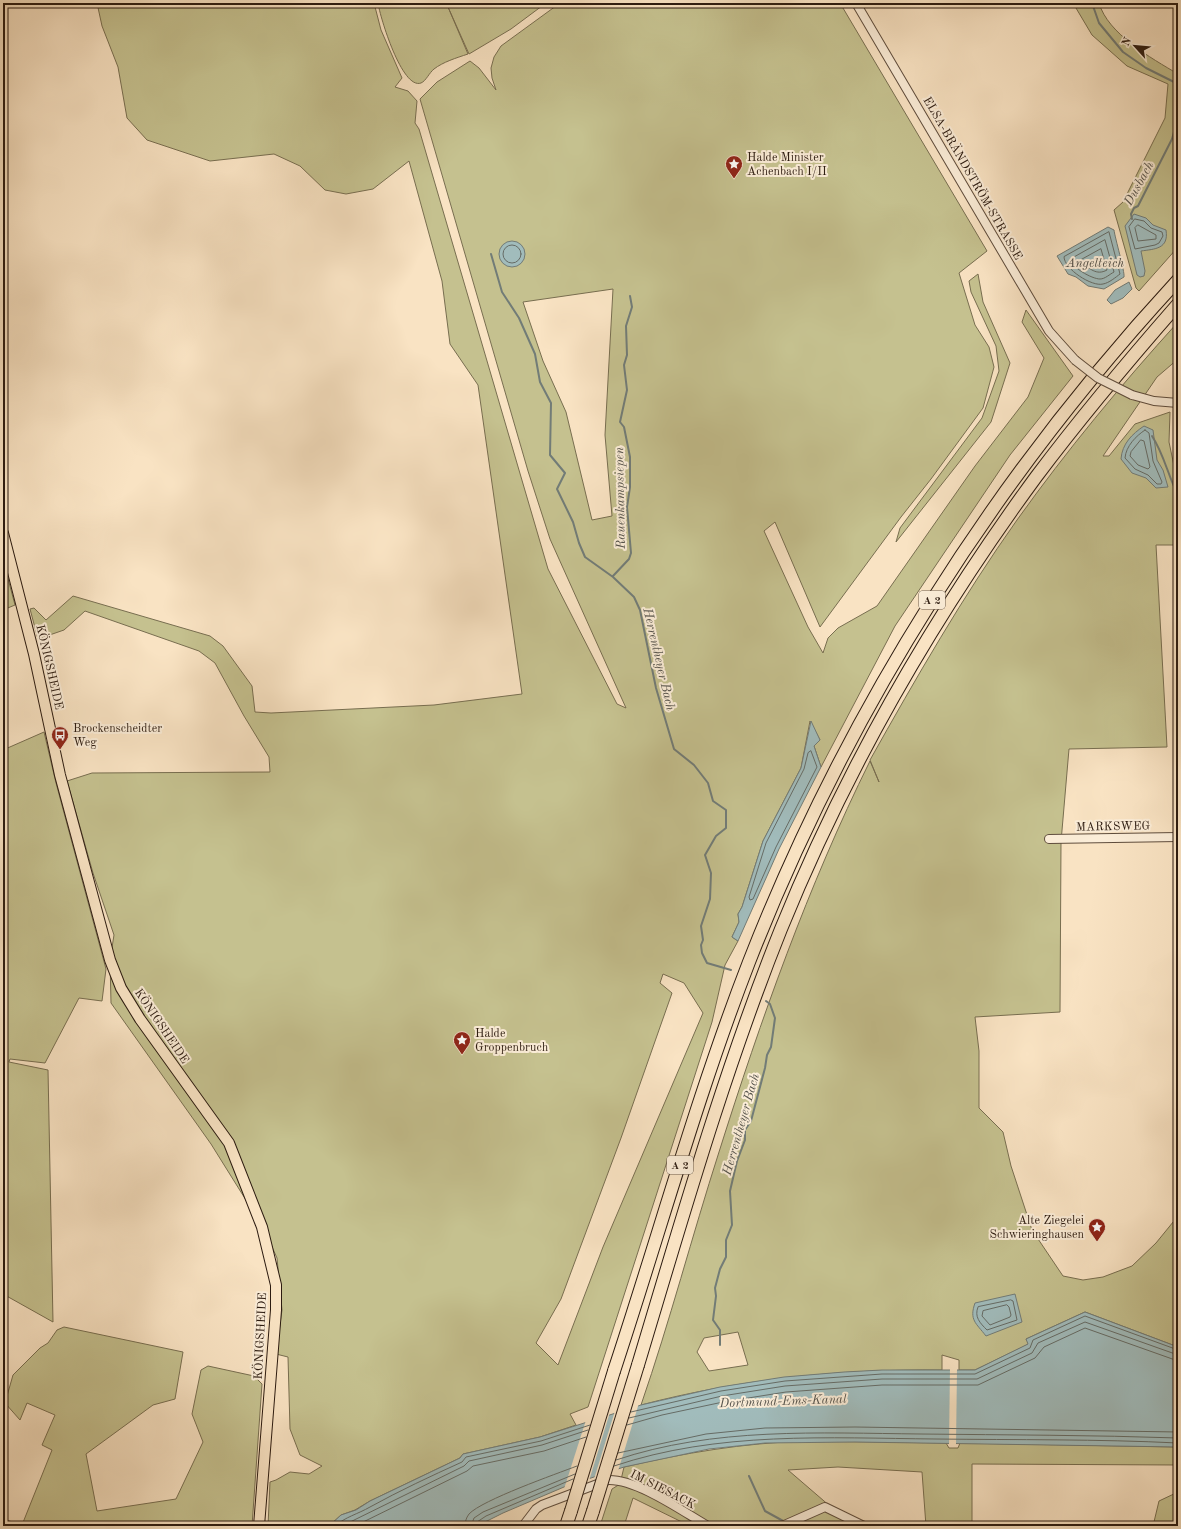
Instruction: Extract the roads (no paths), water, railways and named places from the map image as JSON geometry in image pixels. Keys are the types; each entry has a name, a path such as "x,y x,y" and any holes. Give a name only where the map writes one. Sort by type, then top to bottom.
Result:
{"highway":[{"name":"A 2","path":"566,1526 614,1371 724,1029 769,913 829,783 878,691 982,524 1068,407 1147,313 1178,280"},
{"name":"A 2","path":"588,1526 694,1179 746,1019 800,886 859,762 917,657 976,563 1010,513 1055,452 1118,373 1178,304"}],"main road":[{"name":"KÖNIGSHEIDE","path":"3,533 32,647 60,775 110,960 121,988 140,1019 229,1143 262,1227 270,1255 276,1285 276,1310 259,1526"}],"street":[{"name":"ELSA-BRÄNDSTRÖM-STRASSE","path":"856,3 1049,331 1075,360 1098,378 1132,394 1154,400 1178,403"},
{"name":"MARKSWEG","path":"1048,839 1178,837"},
{"name":"IM SIESACK","path":"522,1526 536,1509 542,1505 608,1480 617,1480 640,1488 708,1526"},
{"path":"782,1526 826,1507 864,1526"}],"water":[{"path":"1134,214 1146,218 1153,225 1166,230 1165,241 1160,247 1141,251 1145,271 1144,276 1140,277 1137,275 1125,226"},
{"name":"Angelteich","path":"1108,227 1114,230 1124,277 1104,289 1088,286 1076,277 1068,274 1057,256"},
{"path":"512,241 521,245 525,254 521,263 512,267 503,263 499,254 503,245"},
{"path":"1129,282 1132,289 1123,298 1111,304 1107,300 1115,290"},
{"path":"1144,426 1153,430 1157,460 1163,470 1168,487 1156,488 1146,478 1132,473 1121,459 1123,449 1128,440 1135,432"},
{"path":"811,721 820,740 814,746 821,767 779,849 738,941 732,937 739,922 738,914 742,907 763,841 801,768"},
{"path":"1015,1294 1022,1322 986,1336 974,1321 973,1309 975,1303"},
{"name":"Dortmund-Ems-Kanal","path":"1085,1312 1178,1347 1178,1447 855,1442 765,1443 709,1449 624,1467 564,1487 503,1513 477,1526 329,1526 341,1515 356,1510 370,1501 460,1458 463,1454 540,1437 641,1405 720,1387 784,1377 844,1372 882,1370 975,1370 1028,1344 1026,1339"}],"waterway":[{"name":"Dusbach","path":"1092,3 1099,23 1123,52 1146,68 1178,84"},
{"name":"Dusbach","path":"1132,219 1131,214 1134,208 1138,206 1172,139 1176,125 1178,104"},
{"name":"Herrentheyer Bach","path":"491,254 502,292 519,318 535,354 540,382 551,403 550,455 565,473 557,489 573,522 579,543 585,557 613,577 634,597 640,610 656,688 674,749 694,765 708,783 713,801 726,810 726,828 716,836 705,855 711,873 710,899 701,926 703,940 701,945 702,953 707,963 731,970"},
{"name":"Rauenkampsiepen","path":"613,576 629,559 631,553 627,507 630,487 630,457 624,427 620,422 627,390 624,365 627,355 626,326 632,307 630,296"},
{"path":"1152,436 1160,450 1178,495"},
{"name":"Herrentheyer Bach","path":"720,1345 720,1330 713,1320 716,1296 715,1288 720,1269 726,1257 726,1240 732,1225 730,1191 737,1161 745,1140 745,1130 751,1121 767,1055 771,1047 775,1018 770,1004 766,1001"},
{"name":"Herrentheyer Bach","path":"749,1476 765,1511 785,1522"}],"place":[{"name":"Halde Minister Achenbach I/II","path":"734,179"},
{"name":"Brockenscheidter Weg","path":"60,750"},
{"name":"Halde Groppenbruch","path":"462,1055"},
{"name":"Alte Ziegelei Schwieringhausen","path":"1097,1242"}]}
